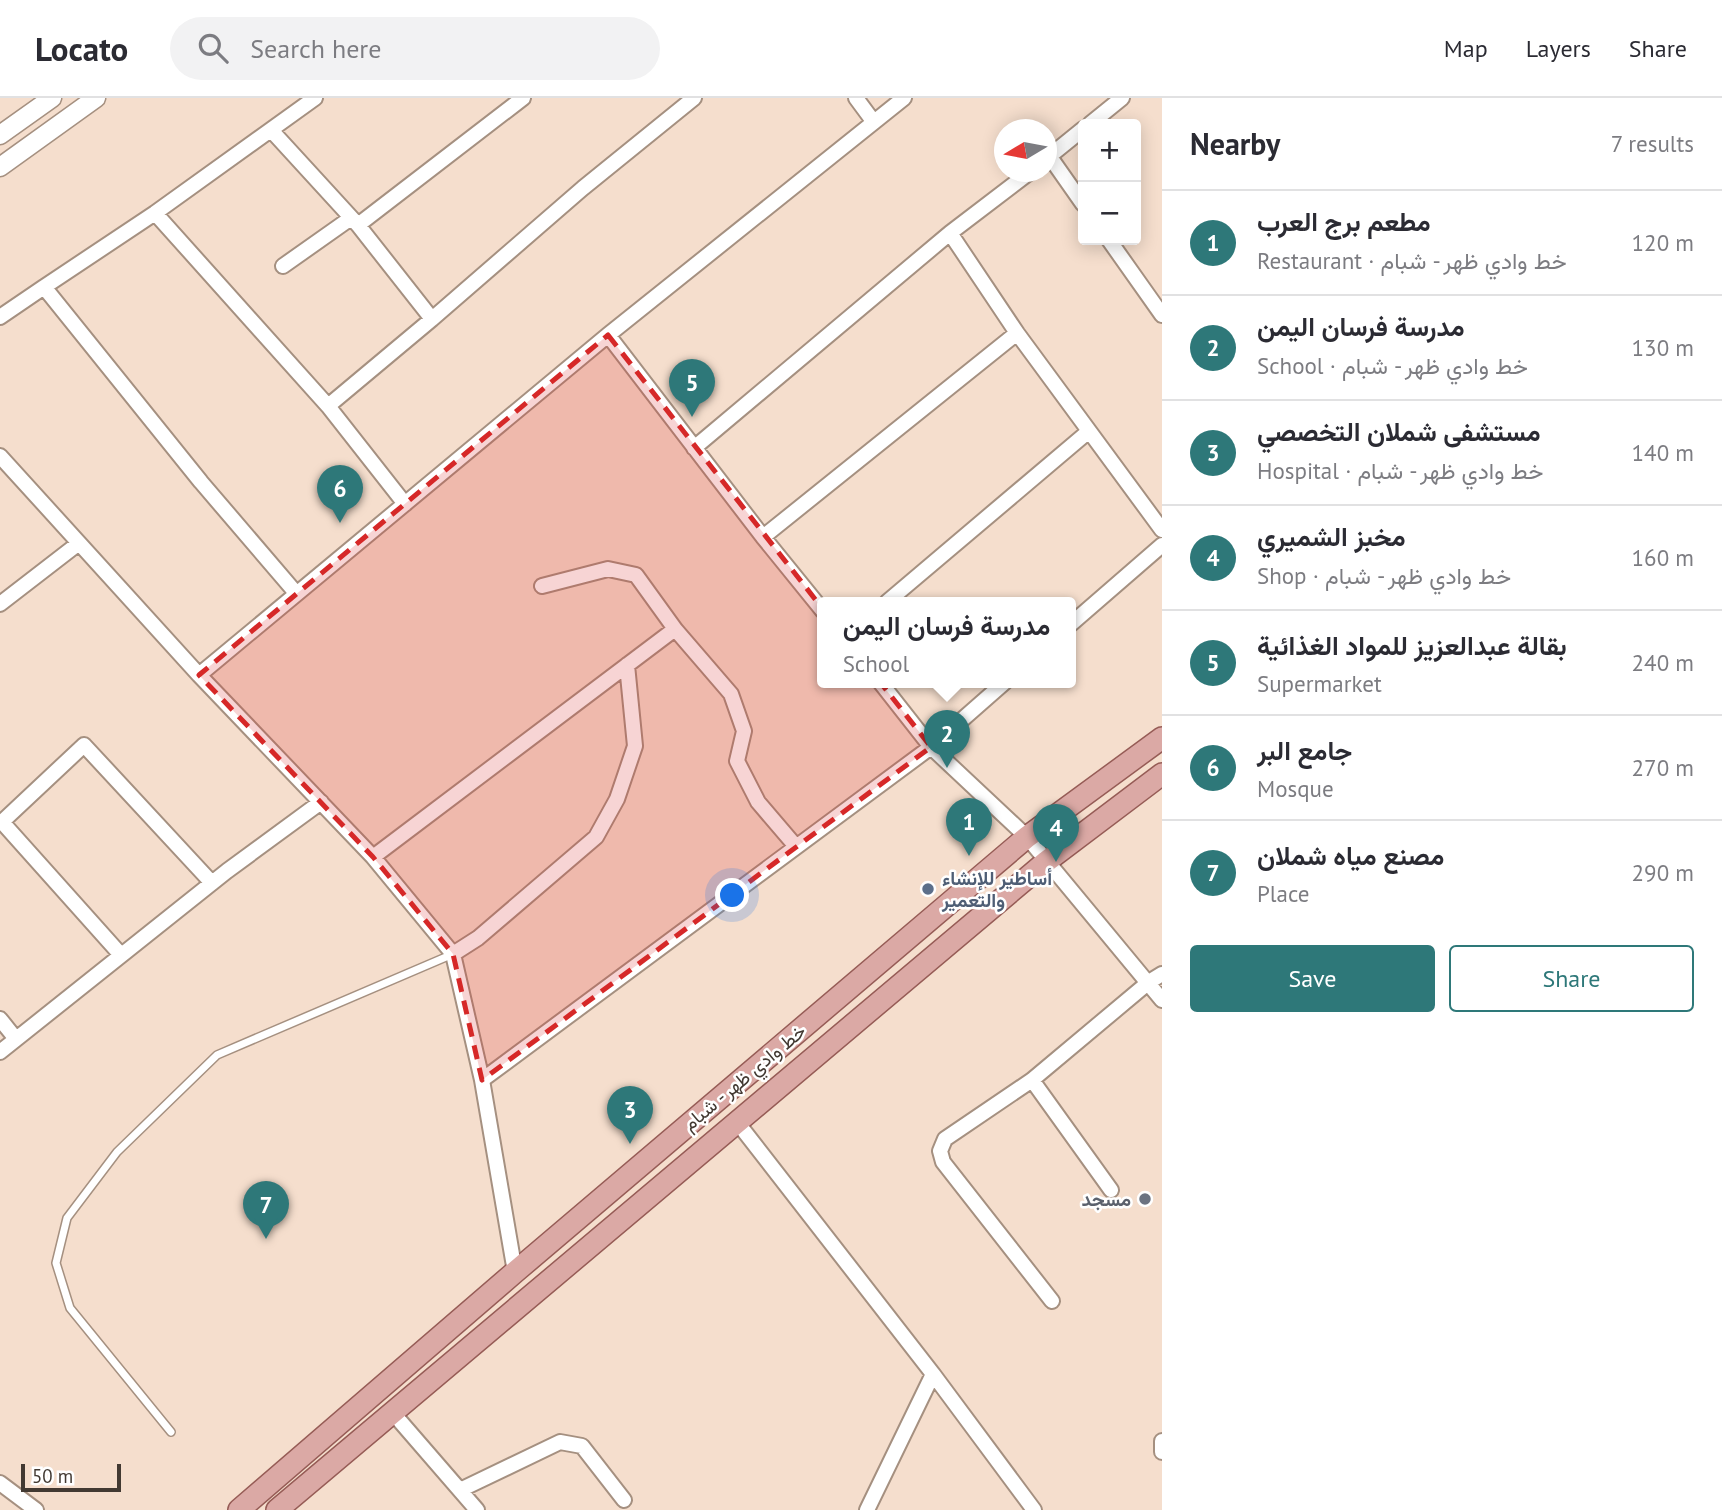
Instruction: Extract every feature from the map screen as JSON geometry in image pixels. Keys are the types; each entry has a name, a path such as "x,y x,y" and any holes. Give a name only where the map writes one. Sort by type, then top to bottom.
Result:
{"main road":[{"name":"خط وادي ظهر - شبام","path":"239,1510 1027,837 1162,737"},
{"name":"خط وادي ظهر - شبام","path":"277,1510 1047,861 1162,774"}],"street":[{"path":"0,135 52,98"},
{"path":"0,167 96,98"},
{"path":"0,317 155,213 315,98"},
{"path":"283,266 354,222 523,98"},
{"path":"328,405 583,188 694,98"},
{"path":"856,98 873,121"},
{"path":"199,675 608,335 904,98"},
{"path":"1096,119 1122,98"},
{"path":"271,130 354,222 432,318"},
{"path":"1057,151 1078,133"},
{"path":"1057,170 1078,197"},
{"path":"694,449 950,233 1017,182"},
{"path":"155,213 328,405 405,503"},
{"path":"950,233 1017,333 1162,530"},
{"path":"1113,245 1162,315"},
{"path":"44,287 201,482 296,593"},
{"path":"763,537 1017,333"},
{"path":"608,335 694,449 817,604"},
{"path":"893,597 1090,430"},
{"path":"0,456 199,675 373,857 453,954 482,1080 515,1272"},
{"path":"0,604 79,543"},
{"path":"1076,620 1162,545"},
{"path":"542,586 608,569 636,575 675,629 731,694 744,731 737,761 758,802 793,844"},
{"path":"373,857 675,629"},
{"path":"453,954 478,938 596,836 617,799 635,746 627,665"},
{"path":"885,688 931,747 1027,837 1162,1000"},
{"path":"482,1080 931,747 998,688"},
{"path":"121,955 1,821 84,746 212,883"},
{"path":"0,1052 212,883 321,802"},
{"path":"1052,1301 943,1162 940,1151 945,1139 1032,1080 1162,974"},
{"path":"0,1019 16,1039"},
{"path":"1032,1080 1111,1190"},
{"path":"737,1122 933,1374 1034,1510"},
{"path":"867,1510 933,1374"},
{"path":"393,1413 477,1510"},
{"path":"1162,1441 1162,1452"},
{"path":"460,1490 560,1442 582,1446 625,1500"},
{"path":"0,1483 36,1510"}],"lane":[{"path":"171,1432 70,1308 56,1263 67,1218 117,1152 217,1055 453,954"}],"highlighted area":[{"path":"608,335 931,747 482,1080 453,954 373,857 199,675"}],"place":[{"name":"بقالة عبدالعزيز للمواد الغذائية","path":"692,417"},
{"name":"جامع البر","path":"340,523"},
{"name":"مدرسة فرسان اليمن","path":"947,768"},
{"name":"مطعم برج العرب","path":"969,856"},
{"name":"مخبز الشميري","path":"1056,862"},
{"name":"أساطير للإنشاء والتعمير","path":"928,889"},
{"name":"مستشفى شملان التخصصي","path":"630,1144"},
{"name":"مسجد","path":"1145,1199"},
{"name":"مصنع مياه شملان","path":"266,1239"}]}
